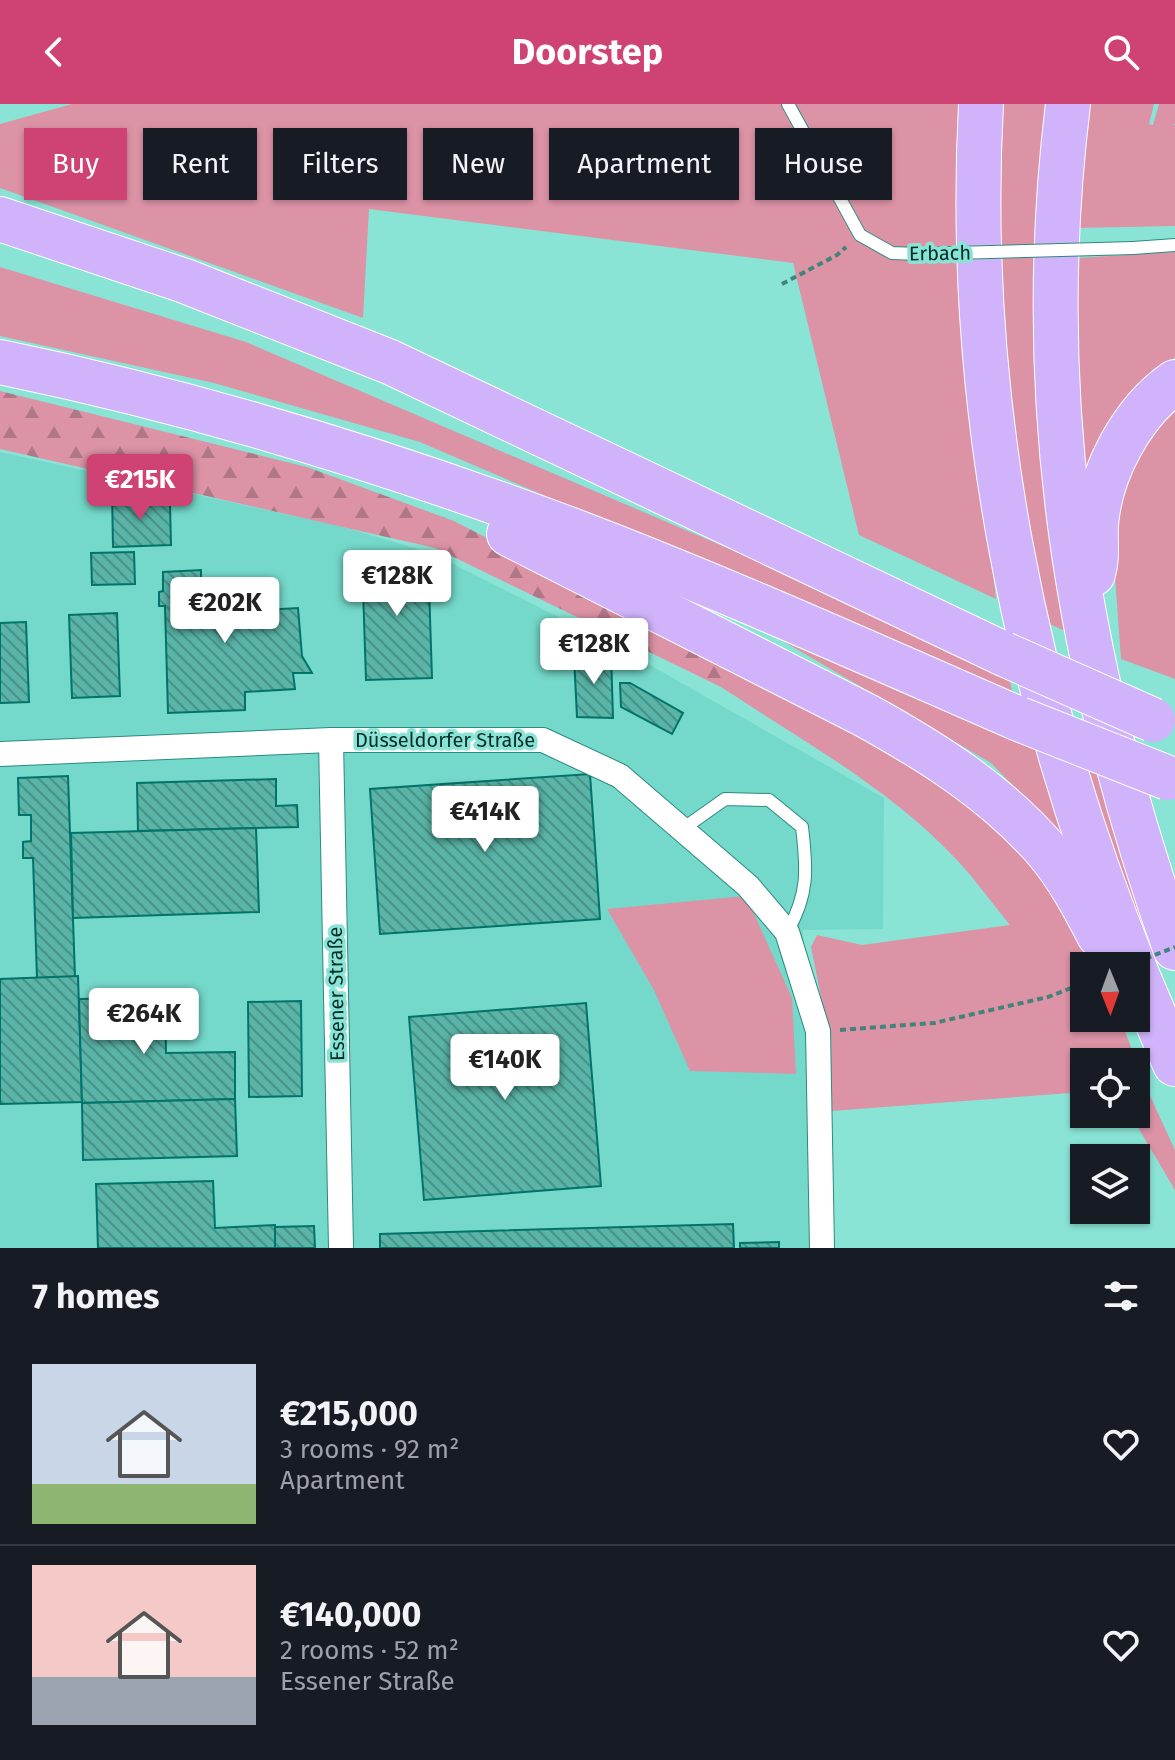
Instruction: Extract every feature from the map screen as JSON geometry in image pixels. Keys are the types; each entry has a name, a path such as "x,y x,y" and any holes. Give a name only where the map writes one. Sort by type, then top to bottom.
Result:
{"highway":[{"path":"981,104 978,235 982,320 1002,502 1026,623 1049,712 1079,817 1125,952"},
{"path":"1068,104 1058,207 1054,340 1062,471 1082,610 1103,710 1125,792 1175,947"},
{"path":"0,219 185,281 390,362 1004,654 1164,724"},
{"path":"0,362 132,392 291,436 444,484 661,566 1019,719 1171,780"},
{"path":"1082,610 1096,566 1096,522 1106,479 1126,435 1157,394 1175,382"},
{"path":"444,484 485,523 865,715 970,779 1009,812 1048,853 1112,952"},
{"path":"1150,1011 1175,1064"}],"street":[{"name":"Düsseldorfer Straße","path":"0,754 331,740 543,740 620,776 748,886 787,932 818,1031 822,1248"},
{"name":"Essener Straße","path":"331,740 341,1248"}],"lane":[{"path":"788,104 860,235"},
{"name":"Erbach","path":"860,235 892,253 918,254 1175,245"},
{"path":"684,828 725,799 769,800 802,827 807,869 803,902 787,932"}],"path":[{"path":"782,284 837,255 860,235"},
{"path":"1150,964 1175,947"},
{"path":"818,1031 934,1023 1048,997 1070,988"}],"shaded area":[{"path":"0,452 340,526 431,553 620,648 884,798 883,929 803,930 813,1248 0,1248"}],"green space":[{"path":"72,104 966,104 967,325 996,599 859,535 793,263 369,209 363,318 34,200 127,200 127,128 24,128 24,197 0,188 0,124"},
{"path":"1003,104 1053,104 1072,634 1045,622 1010,414 999,259"},
{"path":"1088,104 1154,104 1149,124 1153,125 1159,104 1175,104 1175,124 1172,124 1175,125 1175,226 1076,228"},
{"path":"1175,252 1175,357 1125,406 1087,496 1078,426 1076,258"},
{"path":"0,267 246,342 737,552 1009,678 1014,698 420,442 214,383 0,336"},
{"path":"0,391 307,467 454,521 732,664 721,687 435,548 0,449"},
{"path":"1175,397 1175,679 1121,659 1113,550 1116,494"},
{"path":"754,624 1044,752 1071,845 991,763"},
{"path":"732,664 965,796 1053,883 1092,952 1070,952 1070,1032 1125,1032 1131,1048 1070,1048 1070,1093 831,1111 825,1017 811,947 817,935 862,945 1010,925 955,858 902,809 843,766 721,687"},
{"path":"1079,765 1108,776 1156,928 1140,934"},
{"path":"746,896 792,998 796,1074 690,1071 654,990 607,909"},
{"path":"1150,1096 1175,1150 1175,1190 1150,1144 1138,1128 1150,1128"}],"building":[{"path":"112,491 170,504 171,545 113,547"},
{"path":"134,552 135,584 92,585 91,553"},
{"path":"428,556 432,678 366,680 362,558"},
{"path":"201,570 201,582 219,582 219,590 242,589 243,597 262,596 263,610 298,608 302,656 312,673 293,673 295,689 245,692 245,710 168,713 165,606 159,606 163,572"},
{"path":"117,613 120,696 72,698 69,615"},
{"path":"26,622 29,702 0,703 0,623"},
{"path":"611,653 613,718 577,717 574,656"},
{"path":"620,683 630,683 683,713 672,734 621,707"},
{"path":"590,774 600,919 380,934 370,789"},
{"path":"68,776 75,977 37,978 33,858 23,858 23,842 31,841 31,815 19,815 18,778"},
{"path":"276,779 276,806 297,805 298,827 138,831 137,783"},
{"path":"256,828 259,912 73,918 71,833"},
{"path":"78,976 82,1102 0,1104 0,979"},
{"path":"165,989 166,1053 235,1052 235,1099 82,1103 79,999 144,998 144,990"},
{"path":"301,1001 302,1096 249,1097 248,1002"},
{"path":"586,1003 601,1186 424,1200 409,1017"},
{"path":"235,1099 237,1156 83,1160 82,1103"},
{"path":"213,1181 215,1228 275,1225 275,1248 98,1248 96,1184"},
{"path":"733,1224 734,1248 380,1248 380,1234"},
{"path":"314,1226 315,1248 275,1248 275,1227"},
{"path":"779,1242 779,1248 740,1248 740,1243"}]}
